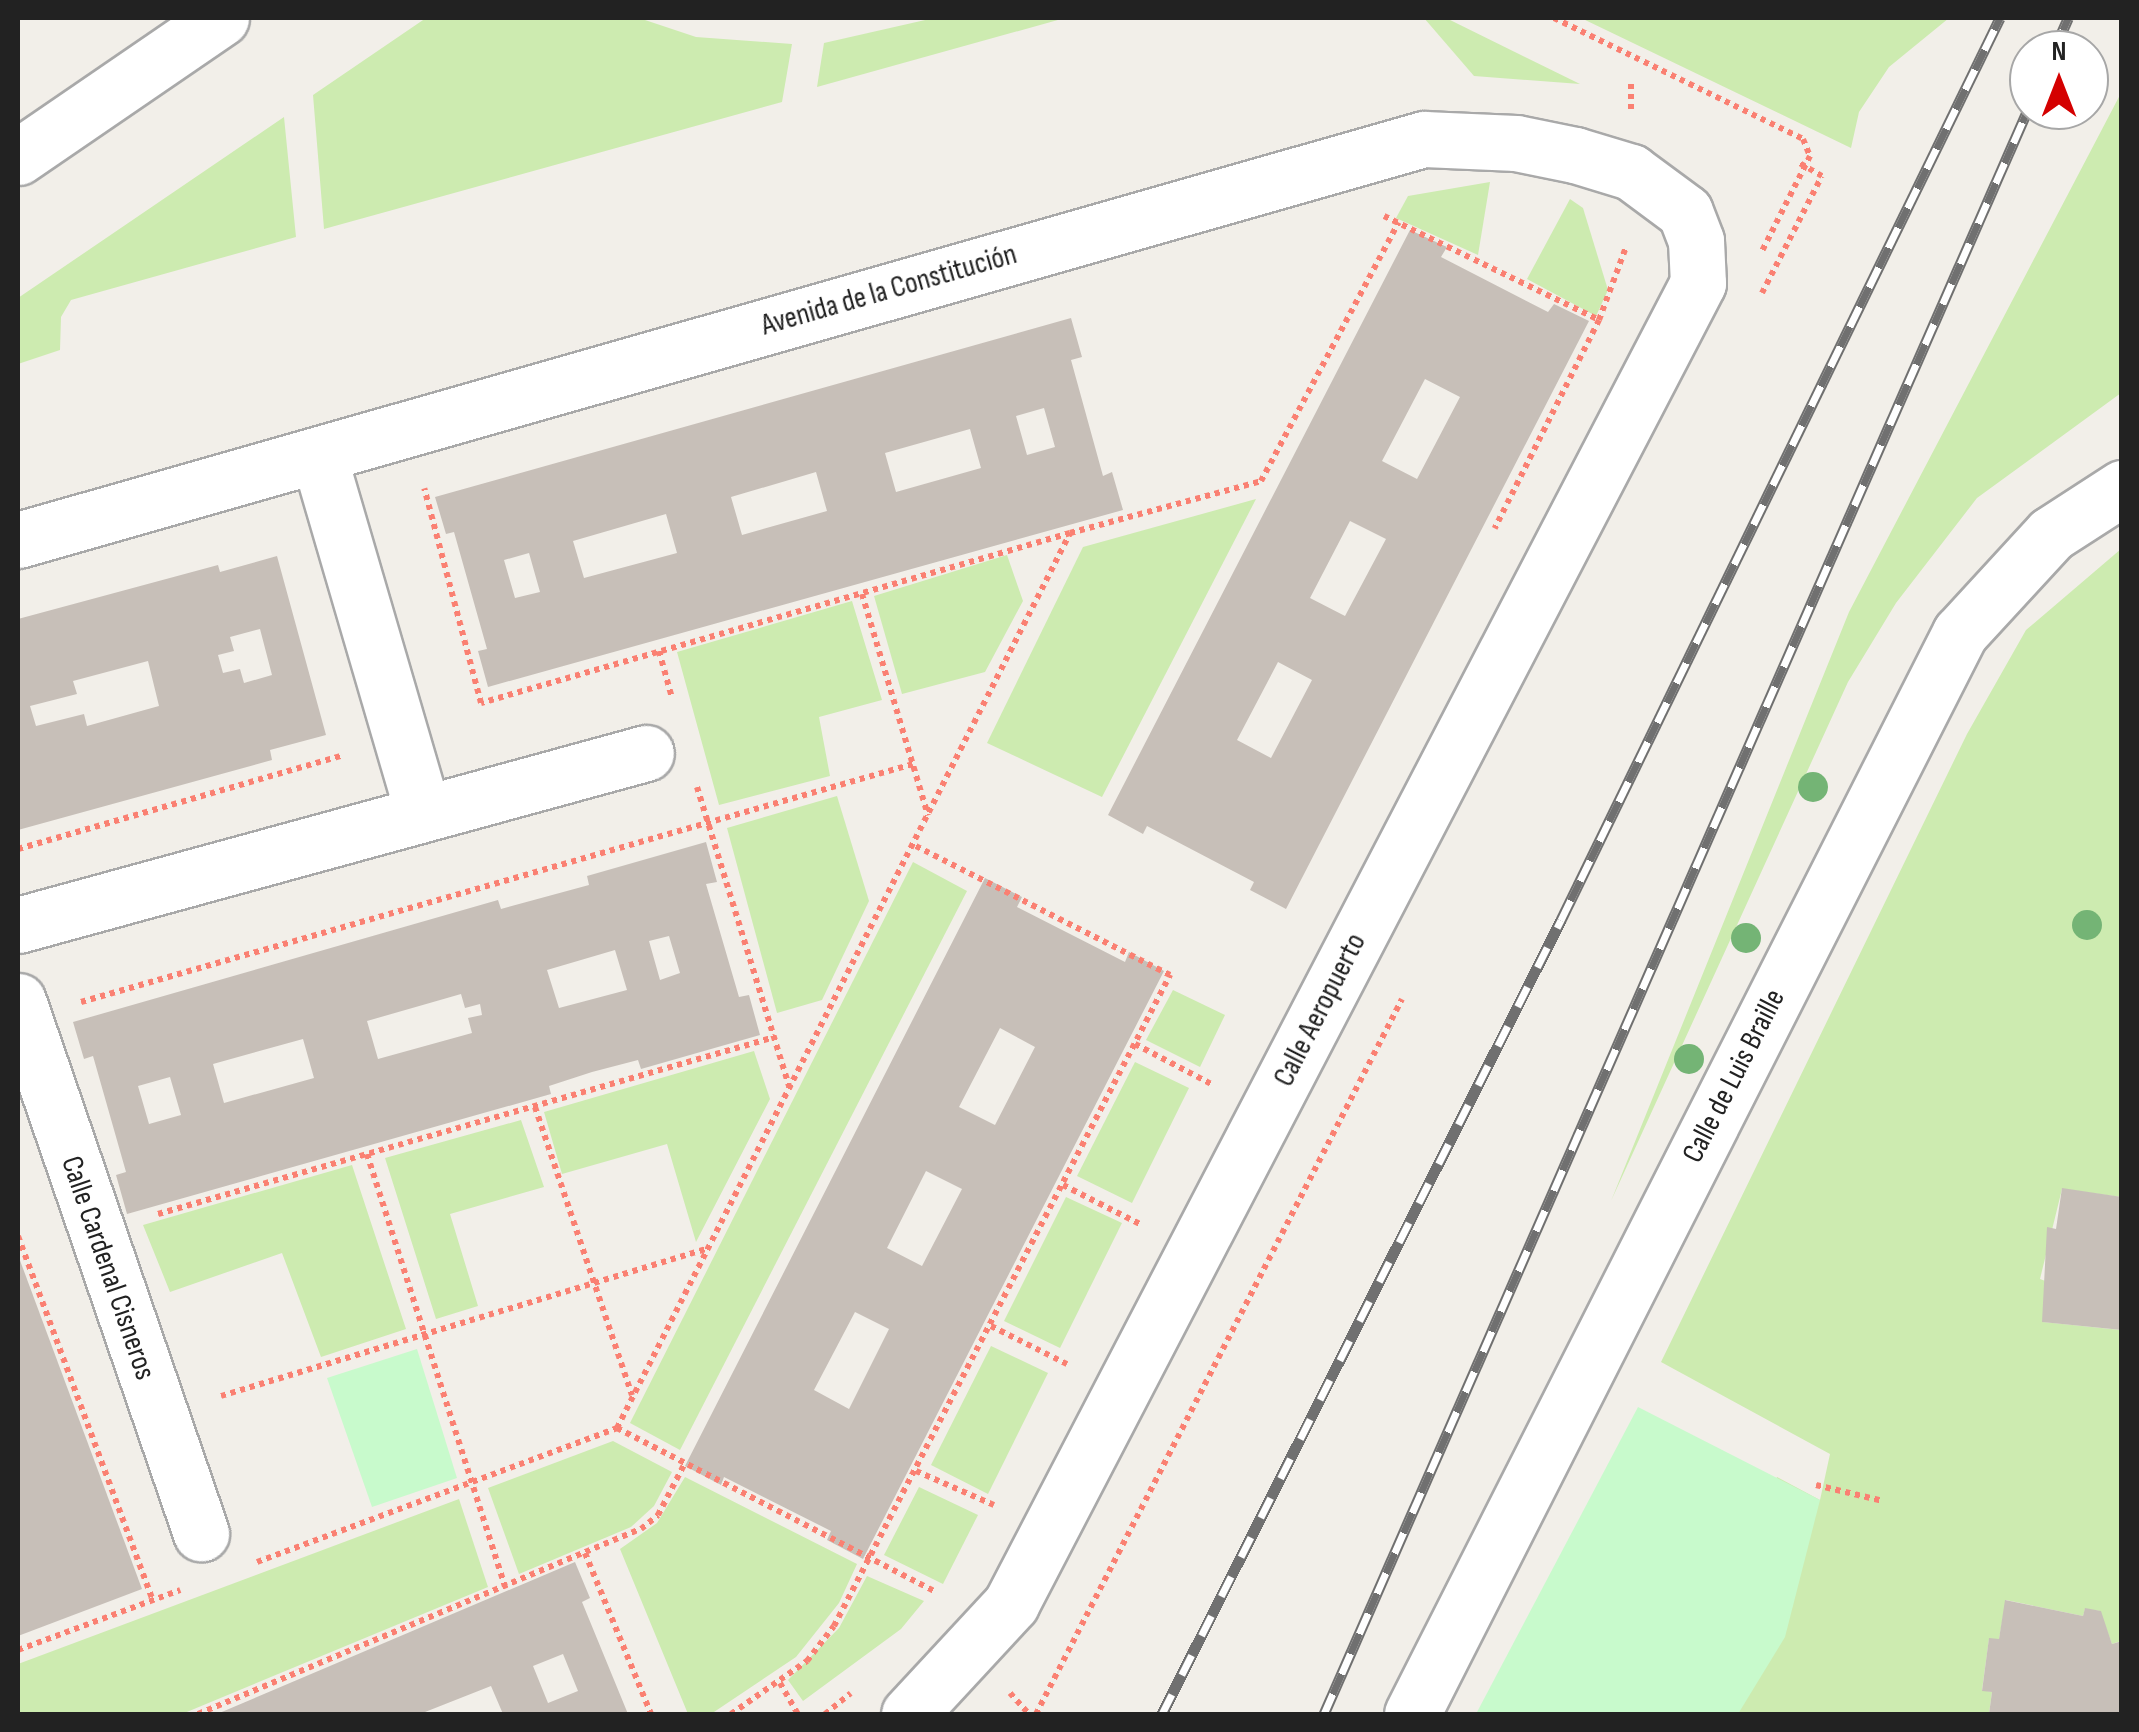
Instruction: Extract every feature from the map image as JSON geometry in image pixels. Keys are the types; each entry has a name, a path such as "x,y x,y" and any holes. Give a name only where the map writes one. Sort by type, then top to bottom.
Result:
{"street":[{"path":"18,157 221,18"},
{"name":"Avenida de la Constitución","path":"18,540 1424,139 1516,142 1631,172 1685,212 1696,241 1698,283"},
{"name":"Calle Aeropuerto","path":"910,1714 1011,1604 1698,283"},
{"path":"319,457 423,813"},
{"name":"Calle de Luis Braille","path":"1412,1714 1960,634 2051,534 2122,488"},
{"path":"18,925 670,742"},
{"name":"Calle Cardenal Cisneros","path":"18,1001 201,1534"}],"path":[{"path":"1367,221 1386,216 1599,320 1486,547"},
{"path":"442,482 423,488 482,703 1261,481 1399,222"},
{"path":"246,1566 617,1428 1070,533"},
{"path":"862,594 928,816"},
{"path":"659,651 670,742 706,823 790,1088"},
{"path":"18,849 344,755 339,736"},
{"path":"79,1022 74,1004 913,764"},
{"path":"731,1714 780,1684 834,1626 1170,975 914,845"},
{"path":"153,1215 775,1037"},
{"path":"1135,1044 1215,1086"},
{"path":"535,1106 632,1397"},
{"path":"367,1154 505,1588"},
{"path":"1063,1185 1144,1226"},
{"path":"18,1236 153,1600"},
{"path":"205,1401 707,1249"},
{"path":"990,1326 1072,1367"},
{"path":"617,1428 948,1598"},
{"path":"198,1714 585,1553 658,1515 686,1463"},
{"path":"916,1470 1000,1508"},
{"path":"1816,1485 1883,1502"},
{"path":"258,1541 265,1559"},
{"path":"585,1553 651,1714"},
{"path":"18,1650 190,1586"},
{"path":"780,1684 798,1714"}],"green space":[{"path":"426,18 639,18 696,37 792,44 782,102 324,229 313,95"},
{"path":"934,18 1065,18 817,87 824,43"},
{"path":"1424,18 1446,18 1580,84 1474,76"},
{"path":"1581,18 1949,18 1889,67 1859,112 1851,148"},
{"path":"2121,93 2121,393 1977,498 1896,603 1848,682 1611,1201 1849,612 2102,130 2109,130 2109,116"},
{"path":"284,117 296,237 71,300 61,317 60,350 18,364 18,298"},
{"path":"1490,182 1478,255 1396,218 1408,196"},
{"path":"1570,199 1583,208 1608,290 1596,316 1527,279"},
{"path":"1256,499 1102,797 987,743 1083,547"},
{"path":"2121,549 2121,1197 2062,1189 2040,1279 2048,1282 2043,1322 2121,1330 2121,1641 2112,1644 2100,1611 2085,1609 2083,1616 2006,1600 1999,1639 1989,1639 1982,1690 1992,1692 1989,1714 1673,1714 1777,1477 1820,1500 1830,1454 1661,1362 1967,734 2026,630"},
{"path":"1007,555 1023,601 985,672 902,694 874,596"},
{"path":"852,601 882,700 819,717 830,776 719,805 677,652"},
{"path":"837,796 869,901 822,1000 777,1013 727,828"},
{"path":"913,862 967,891 680,1450 630,1423"},
{"path":"1173,990 1225,1015 1200,1067 1146,1040"},
{"path":"754,1051 770,1099 696,1242 667,1144 562,1174 544,1112"},
{"path":"1135,1062 1189,1088 1132,1203 1077,1176"},
{"path":"521,1120 544,1187 450,1214 478,1306 436,1319 385,1158"},
{"path":"352,1165 406,1329 321,1357 282,1253 170,1292 143,1225"},
{"path":"1066,1197 1122,1223 1060,1348 1004,1321"},
{"path":"991,1346 1048,1373 988,1494 931,1465"},
{"path":"417,1349 457,1478 372,1507 327,1378"},
{"path":"1638,1407 1820,1500 1785,1637 1738,1714 1476,1714"},
{"path":"613,1441 672,1472 654,1506 631,1527 519,1574 488,1488"},
{"path":"685,1477 857,1564 839,1603 796,1657 711,1714 688,1714 620,1549 657,1523"},
{"path":"919,1487 978,1515 943,1584 884,1555"},
{"path":"459,1499 488,1587 182,1714 18,1714 18,1664"},
{"path":"867,1576 924,1601 901,1629 803,1701 788,1680 839,1628"}],"building":[{"path":"1410,230 1447,247 1441,257 1548,312 1554,304 1589,321 1286,909 1250,890 1254,882 1147,826 1143,834 1108,815","holes":["1425,379 1460,397 1417,479 1382,461","1350,521 1386,539 1345,616 1310,598","1278,662 1312,680 1271,758 1237,740"]},
{"path":"1071,318 1082,357 1071,360 1103,476 1112,472 1123,510 488,687 478,651 487,649 454,532 446,534 435,497","holes":["1044,408 1055,447 1027,455 1016,416","970,429 981,468 896,492 885,453","816,472 827,511 742,535 731,497","666,514 677,553 584,578 573,541","529,553 540,592 515,598 504,560"]},
{"path":"277,556 326,735 270,750 272,760 18,830 18,619 218,565 220,572","holes":["260,629 272,675 244,683 240,669 223,673 218,655 234,651 230,637","148,661 159,706 87,726 84,714 36,726 30,706 77,694 73,681"]},
{"path":"706,842 717,882 706,884 739,997 749,995 760,1035 641,1069 638,1060 592,1072 549,1086 551,1094 127,1214 116,1175 126,1172 93,1056 84,1059 73,1022 498,900 501,909 589,885 587,876","holes":["669,936 680,973 660,980 649,941","615,950 627,990 559,1008 547,970","461,994 465,1008 480,1004 482,1015 468,1018 472,1033 378,1059 367,1021","303,1039 314,1078 224,1103 213,1064","170,1077 181,1115 149,1124 138,1086"]},
{"path":"985,878 1022,897 1017,907 1125,962 1129,952 1164,971 863,1559 827,1540 831,1531 724,1477 721,1485 685,1466","holes":["1000,1028 1035,1047 995,1125 959,1107","926,1171 962,1189 922,1266 887,1248","855,1312 889,1329 849,1409 814,1390"]},
{"path":"2062,1188 2122,1197 2122,1330 2042,1322 2047,1227 2056,1229"},
{"path":"18,1255 142,1589 18,1636"},
{"path":"575,1562 590,1598 582,1602 628,1714 503,1714 491,1686 420,1714 217,1714","holes":["563,1654 578,1691 548,1703 533,1666"]},
{"path":"2005,1600 2083,1616 2085,1608 2101,1611 2112,1644 2122,1641 2122,1714 1989,1714 1992,1692 1982,1691 1989,1638 1999,1639"}],"railway":[{"path":"1162,1714 1561,920 2000,18"},
{"path":"2063,30 2068,18"},
{"path":"1324,1714 2019,130"}]}
